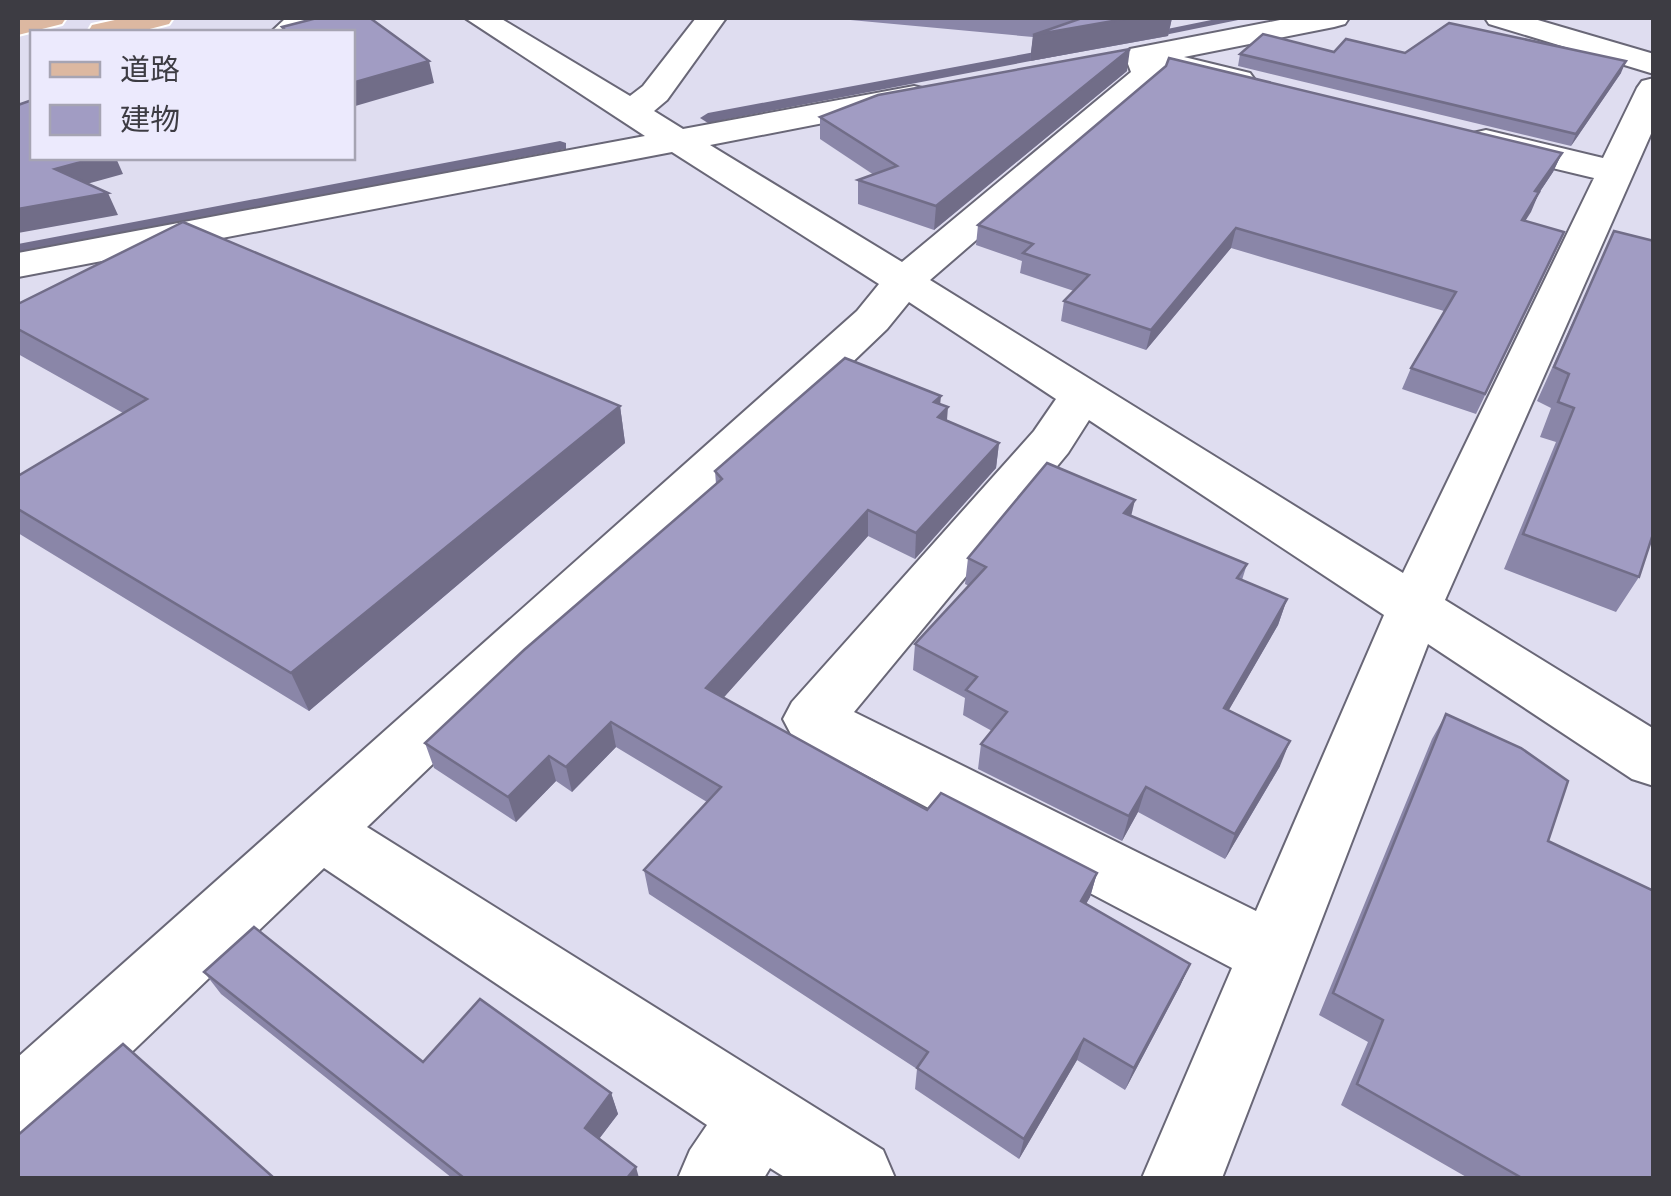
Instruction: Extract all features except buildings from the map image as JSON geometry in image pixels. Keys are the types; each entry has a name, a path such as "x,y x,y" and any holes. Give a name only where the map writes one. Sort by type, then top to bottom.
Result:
{"main road":[{"path":"18,23 40,18"},
{"path":"18,23 51,18"},
{"path":"112,30 158,18"}],"street":[{"path":"480,18 904,281 1654,761"},
{"path":"631,112 655,93 711,18"},
{"path":"1122,60 1334,18"},
{"path":"1500,18 1654,64"},
{"path":"1122,60 1274,89"},
{"path":"18,1108 872,320 904,281 1148,74 1122,60"},
{"path":"1182,1178 1415,606 1654,88"},
{"path":"18,265 947,90"},
{"path":"1444,130 1615,172"},
{"path":"1082,394 1051,442 813,718 1274,954"},
{"path":"320,830 856,1178"},
{"path":"718,1178 760,1114"}],"waterway":[{"path":"1135,37 1241,18"},
{"path":"708,118 1062,51"},
{"path":"18,249 560,146"}]}
